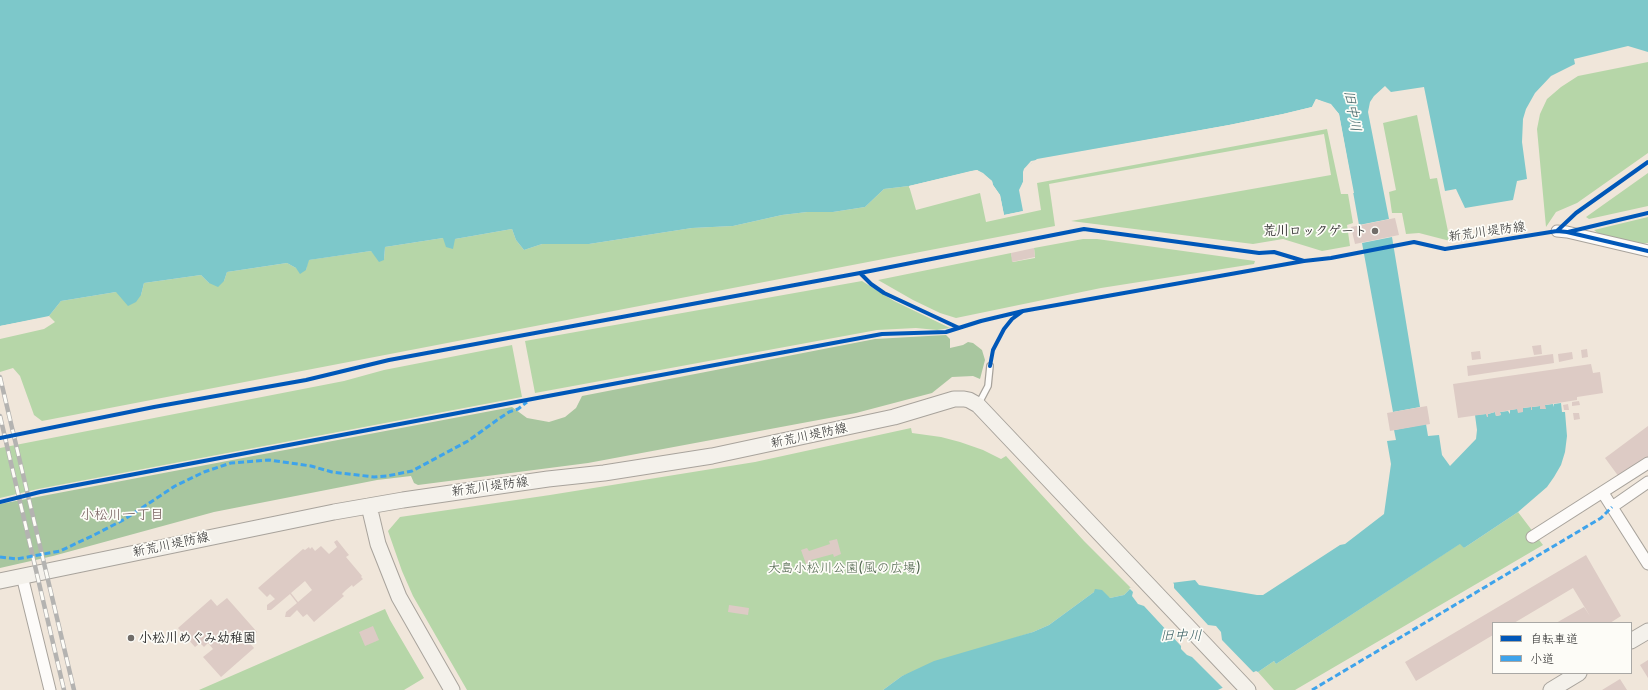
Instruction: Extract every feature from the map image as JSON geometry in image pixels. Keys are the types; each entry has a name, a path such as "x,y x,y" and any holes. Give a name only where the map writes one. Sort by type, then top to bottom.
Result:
{"street":[{"path":"1557,232 1567,232 1648,251"},
{"name":"新荒川堤防線","path":"0,581 369,506 712,456 894,417 954,399 969,400 978,405 1248,690"},
{"path":"1532,537 1648,464"},
{"path":"1612,507 1648,482"},
{"path":"1603,493 1648,564"},
{"path":"369,506 378,544 399,597 452,690"},
{"path":"22,576 50,690"},
{"path":"1632,640 1648,631"},
{"path":"1551,690 1577,674"}],"lane":[{"path":"978,405 988,386 990,366"}],"green space":[{"path":"1648,62 1648,153 1577,203 1556,212 1546,227 1537,129 1540,114 1547,99 1561,87 1578,76"},
{"path":"1417,115 1430,179 1437,178 1450,241 1419,233 1406,234 1402,213 1392,213 1389,192 1396,190 1383,123"},
{"path":"1327,129 1341,194 1348,194 1353,223 1347,225 1350,246 1322,251 1283,239 1253,244 1071,221 1331,175 1324,134 1049,184 1055,226 42,421 34,415 20,376 13,368 0,372 0,339 44,329 55,322 49,316 61,301 116,292 141,295 144,283 201,275 209,283 224,281 227,272 287,263 296,268 306,270 308,260 371,251 384,260 385,247 443,238 455,239 512,229 516,240 524,250 542,244 589,244 692,228 733,226 782,215 807,212 833,212 865,207 884,189 909,186 916,210 980,193 986,222 1041,210 1037,183"},
{"path":"1648,173 1648,206 1589,219 1586,217"},
{"path":"1648,217 1648,243 1642,244 1600,235 1594,230"},
{"path":"1083,239 1097,239 1255,261 1254,264 1101,288 956,318 940,313 913,300 878,280 1011,253 1013,262 1035,258 1034,248"},
{"path":"862,281 894,301 950,328 937,330 916,328 877,330 535,393 525,341"},
{"path":"946,335 950,339 950,348 963,345 968,342 973,343 982,350 985,360 980,379 973,376 952,377 932,393 856,413 588,463 418,485 414,483 411,476 377,480 214,512 53,556 0,568 0,504 512,407 527,418 549,422 565,417 576,408 582,396 875,339"},
{"path":"512,345 522,397 38,489 0,498 0,448 344,381 384,370"},
{"name":"大島小松川公園(風の広場)","path":"911,428 912,433 941,437 960,442 983,450 1001,459 1006,456 1084,541 1131,588 1124,595 1110,598 1094,592 1049,625 1033,632 902,676 883,690 467,690 413,596 402,571 388,531 400,517 550,495 755,462"},
{"path":"1518,512 1543,545 1295,690 1274,690 1258,672 1274,661 1276,664 1461,543 1464,548"},
{"path":"385,609 424,678 404,690 199,690"}],"water":[{"path":"0,0 1648,0 1648,52 1628,46 1574,59 1575,64 1551,76 1535,93 1526,109 1523,119 1522,142 1527,179 1517,181 1513,200 1465,208 1456,189 1445,191 1424,87 1391,92 1385,86 1370,102 1368,112 1389,219 1359,225 1339,114 1331,104 1316,99 1312,107 1283,114 1037,159 1024,169 1023,172 1023,182 1020,190 1024,211 1004,215 1000,195 992,181 977,170 909,186 884,189 865,207 833,212 807,212 782,215 733,226 692,228 589,244 542,244 524,250 516,240 512,229 455,239 453,249 446,247 443,238 385,247 384,260 379,262 371,251 309,260 306,270 300,274 296,268 287,263 227,272 224,281 218,287 209,283 201,275 144,283 141,295 136,302 128,306 116,292 61,301 49,316 0,326"},
{"path":"1392,237 1420,407 1393,412 1362,243"},
{"name":"旧中川","path":"1561,403 1562,412 1565,412 1567,436 1565,452 1561,465 1547,487 1518,512 1464,548 1460,544 1276,664 1274,661 1258,672 1256,671 1218,690 883,690 902,676 934,661 1033,632 1049,625 1094,592 1095,589 1102,590 1110,598 1124,595 1131,588 1195,580 1199,585 1263,595 1340,545 1345,544 1384,514 1391,464 1387,441 1396,440 1394,430 1426,424 1428,436 1439,435 1442,455 1450,466 1476,439 1477,430 1475,415 1486,414 1488,417 1488,414 1495,412 1496,416 1501,415 1500,412 1508,411 1510,414 1510,410 1517,409 1523,412 1523,408 1531,407 1532,410 1532,407 1540,406 1540,409 1545,409 1545,405 1553,404 1554,407 1554,404"}],"pier":[{"path":"1316,99 1331,105 1339,114 1354,193 1352,193 1337,115 1330,106 1317,101 1313,109 1284,116 1032,163 1026,169 1025,182 1022,190 1025,212 1004,217 1002,216 998,195 991,186 990,181 982,174 977,172 909,188 909,186 977,170 992,181 1000,195 1004,215 1023,211 1019,190 1023,182 1024,169 1031,161 1283,114 1312,107"},
{"path":"42,318 42,320 0,328 0,326"},
{"path":"1172,581 1174,588 1208,625 1216,626 1221,632 1222,640 1255,674 1224,689 1192,657 1187,655 1181,649 1181,646 1144,606 1138,604 1132,596 1133,592 1129,588"}],"building":[{"name":"荒川ロックゲート","path":"1395,218 1399,235 1355,244 1351,227"},
{"path":"1034,248 1035,257 1012,262 1011,253"},
{"path":"1541,345 1542,354 1534,355 1532,346"},
{"path":"1587,349 1588,357 1582,358 1581,350"},
{"path":"1480,351 1481,359 1472,360 1471,352"},
{"path":"1572,352 1573,359 1559,362 1558,354"},
{"path":"1553,354 1554,363 1468,376 1467,366"},
{"path":"1591,364 1593,373 1600,372 1603,393 1577,397 1577,400 1545,405 1546,409 1540,409 1540,406 1532,407 1532,410 1531,407 1523,408 1523,412 1518,413 1517,409 1500,412 1501,415 1496,416 1495,412 1488,414 1488,417 1486,414 1458,418 1453,384"},
{"path":"1579,401 1580,405 1572,406 1572,402"},
{"path":"1568,404 1569,410 1564,410 1563,405"},
{"path":"1427,406 1430,424 1390,431 1387,413"},
{"path":"1573,413 1579,413 1580,419 1574,420"},
{"path":"1648,426 1648,458 1619,477 1605,458"},
{"path":"837,539 841,554 834,557 833,554 811,560 812,563 806,564 801,550 807,548 809,551 830,544 829,541"},
{"path":"337,540 349,555 346,557 363,579 353,587 352,585 346,590 342,594 344,596 314,622 307,614 303,617 297,610 290,617 285,617 286,612 297,603 290,594 271,610 267,610 267,605 275,599 270,594 267,597 258,588 303,549 305,550 309,547 310,549 312,547 315,551 321,546 329,554 337,547 334,542","holes":["305,581 312,590 298,602 291,593"]},
{"path":"1586,555 1621,616 1612,622 1558,622 1584,607 1590,616 1573,588 1516,622 1492,622 1492,636 1416,681 1405,662"},
{"path":"227,598 257,632 247,640 254,648 221,677 203,657 213,649 208,643 204,647 200,643 195,647 178,628 211,599 217,606"},
{"path":"729,605 749,608 748,615 728,612"},
{"path":"373,626 379,640 365,646 359,632"},
{"path":"1648,660 1648,678 1640,665"},
{"path":"1620,679 1627,690 1602,690"}],"railway":[{"path":"0,377 74,690"},
{"path":"0,416 64,690"}],"marked path":[{"path":"0,557 17,559 60,551 125,519 175,486 204,472 231,463 269,460 311,466 332,472 374,477 412,471 468,441 509,412 518,409 527,402"},
{"path":"1312,690 1601,518 1612,507"}],"cycle path":[{"path":"1557,231 1576,213 1648,162"},
{"path":"1568,232 1648,213"},
{"path":"0,438 154,407 306,380 389,360 860,273 1084,229 1259,253 1274,252 1304,261"},
{"path":"990,366 993,350 1004,329 1012,319 1023,311 1304,261 1331,258 1414,242 1445,249 1557,231 1648,251"},
{"path":"860,273 871,284 884,293 959,328"},
{"path":"0,502 40,492 882,334 946,332 981,321 1023,311"}],"place":[{"name":"荒川ロックゲート","path":"1375,231"},
{"name":"小松川めぐみ幼稚園","path":"131,638"}],"district":[{"name":"小松川一丁目","path":"122,515"}]}
